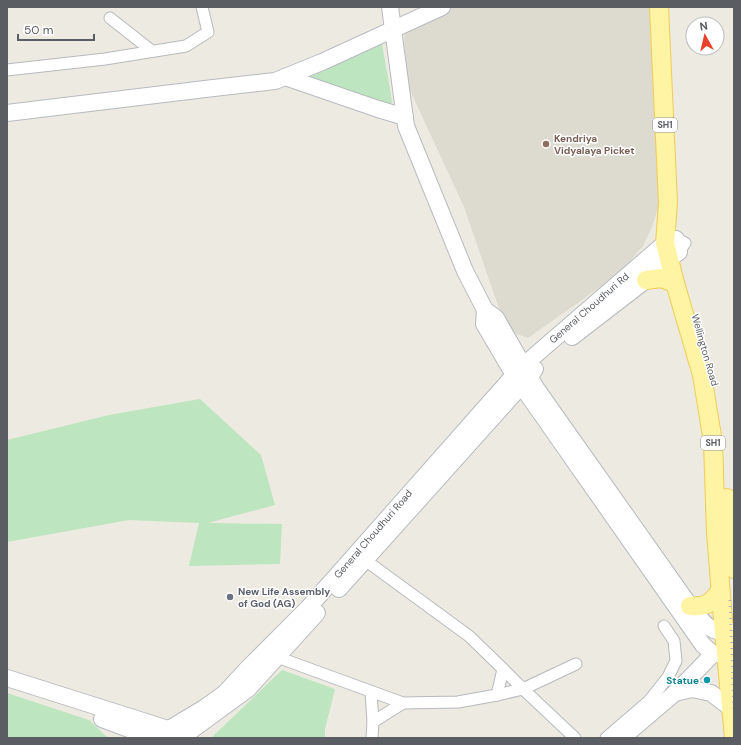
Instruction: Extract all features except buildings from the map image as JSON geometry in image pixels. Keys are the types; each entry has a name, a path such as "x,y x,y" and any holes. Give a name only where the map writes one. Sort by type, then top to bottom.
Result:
{"main road":[{"path":"390,7 406,126 465,271 485,310 496,318 522,376 703,645 724,654 622,738"},
{"path":"7,113 275,82 442,7"},
{"name":"SH1","path":"659,7 668,203 675,283 702,375 713,442 716,533 720,591 729,632 724,654 734,738"},
{"name":"SH1","path":"669,7 676,205 672,248"},
{"path":"285,77 378,110 405,117"},
{"path":"7,678 125,728 168,729 182,738 196,732 248,689 365,560 522,376 536,368 544,359 586,325 646,280 672,248"},
{"name":"General Choudhuri Rd","path":"522,376 672,248"},
{"name":"Wellington Road","path":"672,248 686,284 715,379 723,445 729,538 733,558"},
{"path":"646,280 661,278 675,283"},
{"path":"522,376 536,388 690,606 703,622 717,631 729,632"},
{"name":"General Choudhuri Road","path":"168,729 204,708 225,693 246,669 308,608 522,376"},
{"path":"690,606 702,607 712,601 720,591"},
{"path":"7,687 101,718 153,738 168,729"},
{"path":"675,693 692,688 711,693 731,708"}],"street":[{"path":"7,70 105,59 186,46 208,32 202,7"},
{"path":"110,18 152,51"},
{"path":"365,560 469,636 575,738"},
{"path":"606,738 649,701 668,677 676,661 674,641 664,626"},
{"path":"277,657 403,703 458,702 497,695 523,689 576,664"},
{"path":"497,695 503,669"},
{"path":"371,692 373,722 372,738"},
{"path":"373,722 403,703"}],"shaded area":[{"name":"Kendriya Vidyalaya Picket","path":"446,7 649,7 660,202 652,227 643,246 620,273 528,338 514,333 504,323 464,207 408,86 404,39 405,32"}],"green space":[{"path":"382,37 392,101 391,105 306,79"},
{"path":"200,399 261,455 275,505 208,523 282,524 280,564 189,566 199,523 129,520 7,542 7,440 109,415"},
{"path":"282,670 335,689 325,729 325,738 211,738"},
{"path":"7,693 89,720 108,738 7,738"}],"railway":[{"path":"730,600 734,709"}],"place":[{"name":"Kendriya Vidyalaya Picket","path":"546,144"},
{"name":"New Life Assembly of God (AG)","path":"230,597"},
{"name":"Statue","path":"707,680"}]}
